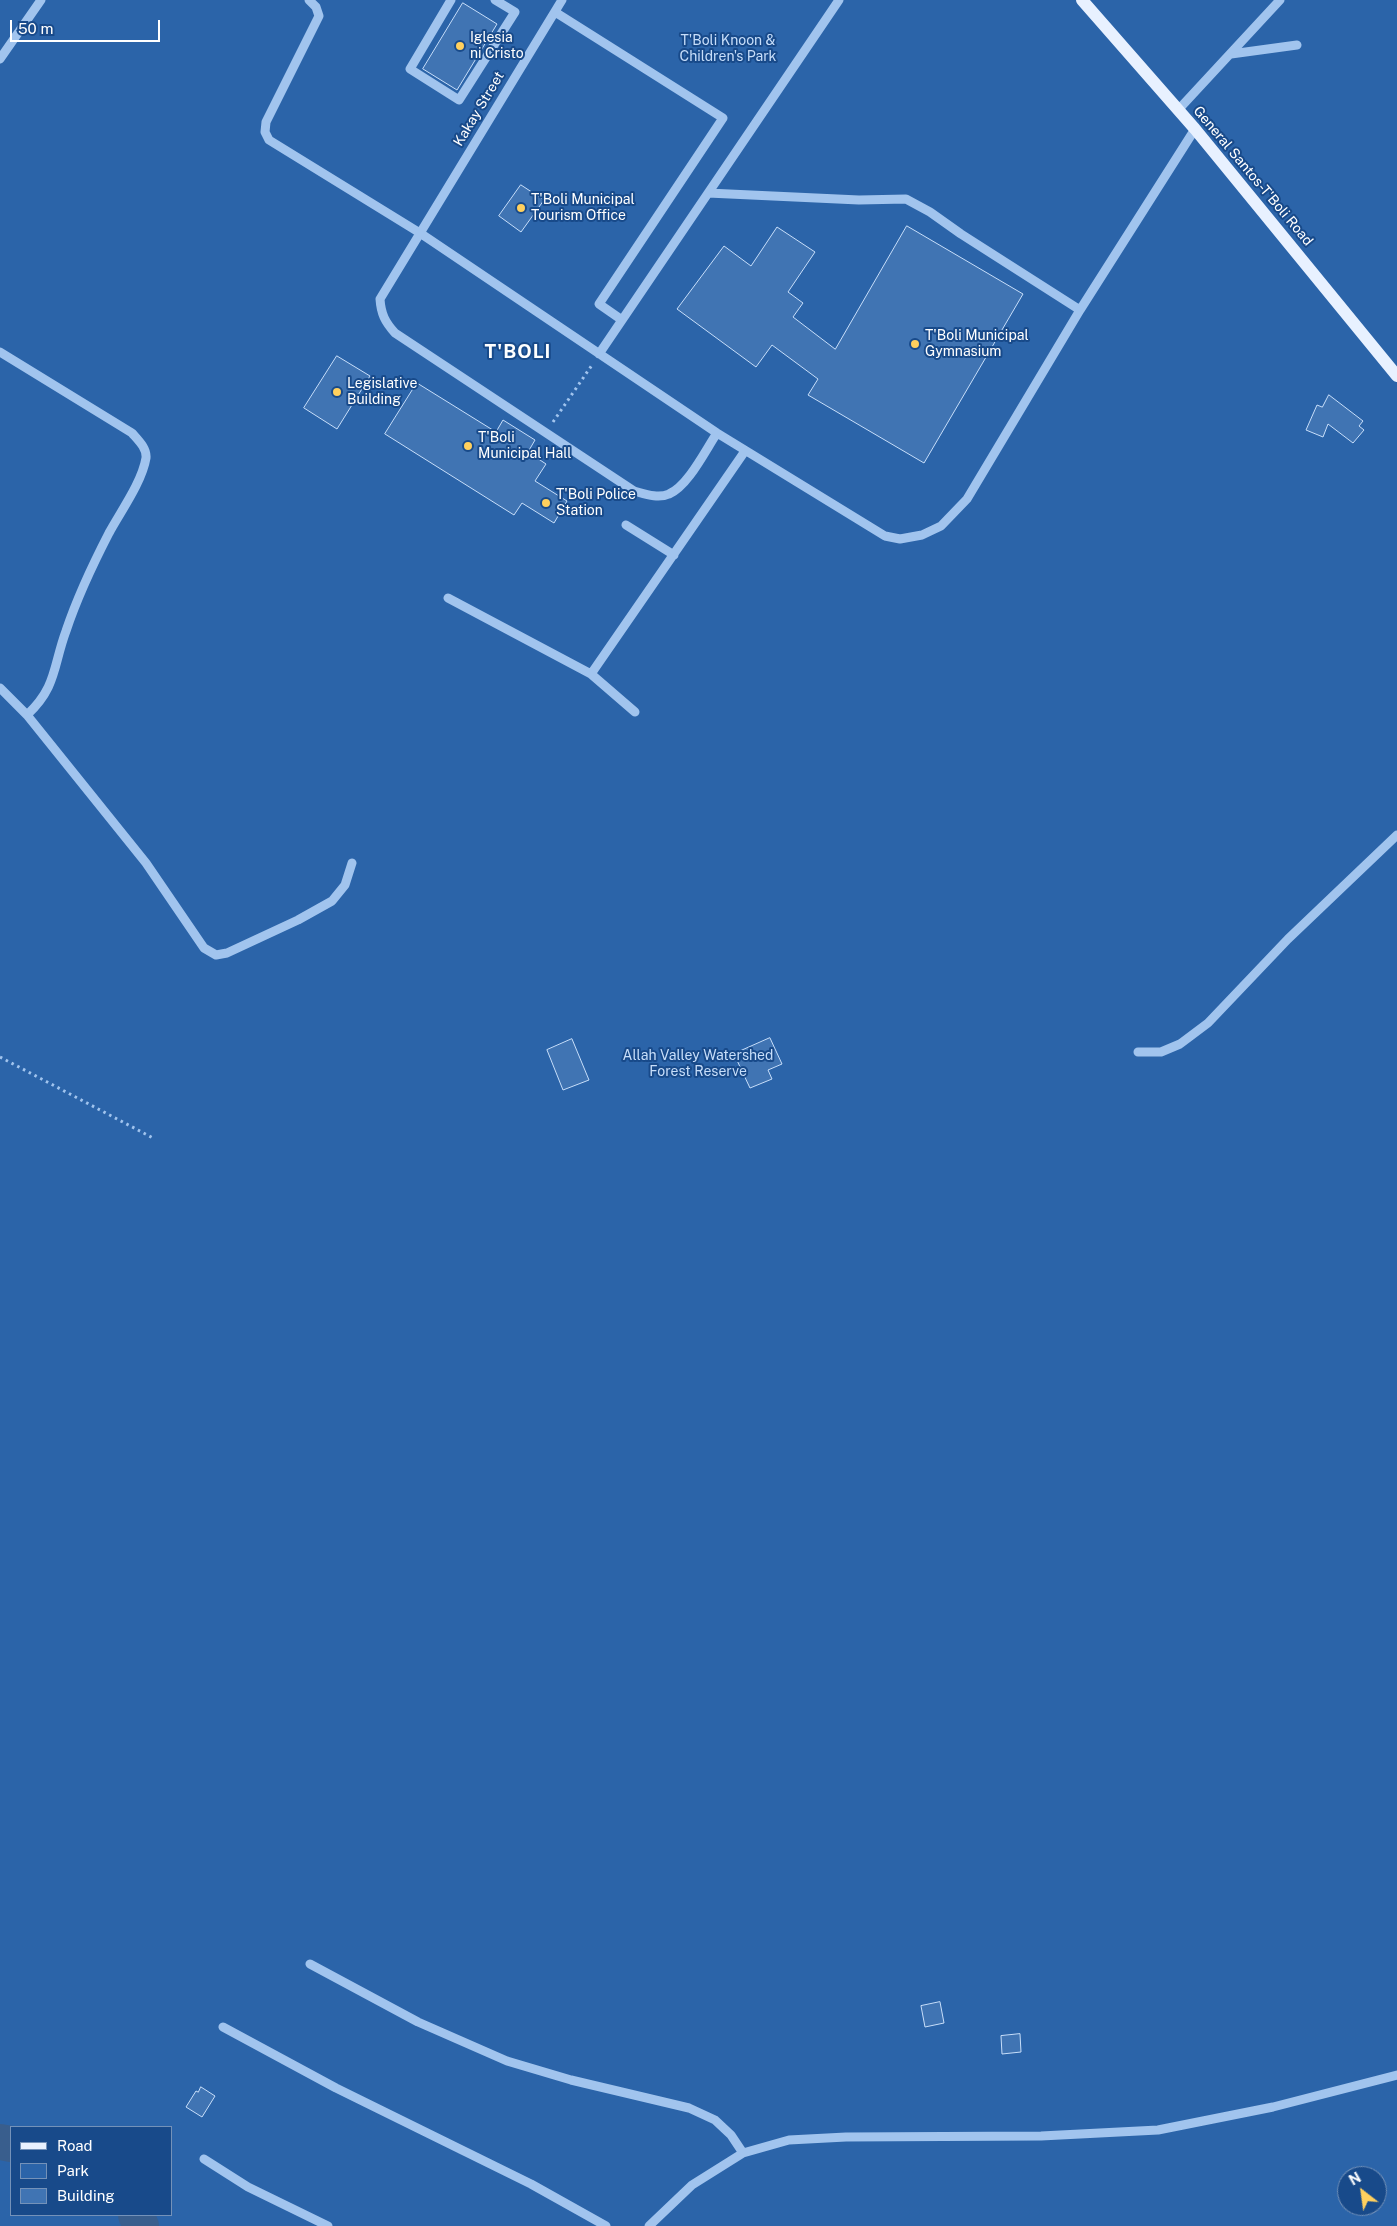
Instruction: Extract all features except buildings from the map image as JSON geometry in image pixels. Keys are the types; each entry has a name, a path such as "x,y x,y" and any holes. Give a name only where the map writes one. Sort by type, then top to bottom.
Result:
{"main road":[{"name":"General Santos-T'Boli Road","path":"1082,0 1179,109 1397,376"}],"street":[{"path":"0,60 41,0"},
{"path":"309,0 316,7 319,16 266,122 265,132 268,140 420,233 745,451 886,536 900,539 922,535 941,526 967,499 1080,310 1195,129"},
{"path":"451,0 410,69 459,100 515,12 495,0"},
{"name":"Kakay Street","path":"562,0 380,299 385,321 395,333 634,491 654,497 668,495 684,482 717,433"},
{"path":"599,354 840,0"},
{"path":"1179,109 1280,0"},
{"path":"555,12 722,118 599,304 622,320"},
{"path":"1231,54 1297,45"},
{"path":"708,193 859,200 906,199 930,212 1080,310"},
{"path":"0,352 132,433 142,444 146,456 143,471 108,535 65,632 44,699 27,716"},
{"path":"591,674 745,451"},
{"path":"626,525 674,554"},
{"path":"448,598 591,674 634,712"},
{"path":"0,688 27,716 146,863 204,948 216,955 227,952 298,920 332,901 345,885 352,862"},
{"path":"1138,1052 1161,1052 1180,1044 1208,1023 1288,939 1397,835"},
{"path":"310,1964 418,2022 507,2061 571,2080 689,2108 715,2120 731,2135 743,2152"},
{"path":"223,2027 336,2088 531,2184 606,2226"},
{"path":"649,2226 692,2185 743,2152 789,2140 846,2137 1041,2136 1158,2130 1273,2107 1397,2075"},
{"path":"204,2159 248,2187 328,2226"}],"path":[{"path":"546,433 599,354"},
{"path":"0,1058 153,1138"}],"green space":[{"name":"Allah Valley Watershed Forest Reserve","path":"0,0 1397,0 1397,2226 0,2226"}],"waterway":[{"path":"0,2142 10,2144"},
{"path":"136,2216 141,2226"}],"place":[{"name":"Iglesia ni Cristo","path":"460,46"},
{"name":"T'Boli Municipal Tourism Office","path":"521,208"},
{"name":"T'Boli Municipal Gymnasium","path":"915,344"},
{"name":"Legislative Building","path":"337,392"},
{"name":"T'Boli Municipal Hall","path":"468,446"},
{"name":"T'Boli Police Station","path":"546,503"}],"district":[{"name":"T'BOLI","path":"518,352"}],"park label":[{"name":"T'Boli Knoon & Children's Park","path":"728,49"}]}
